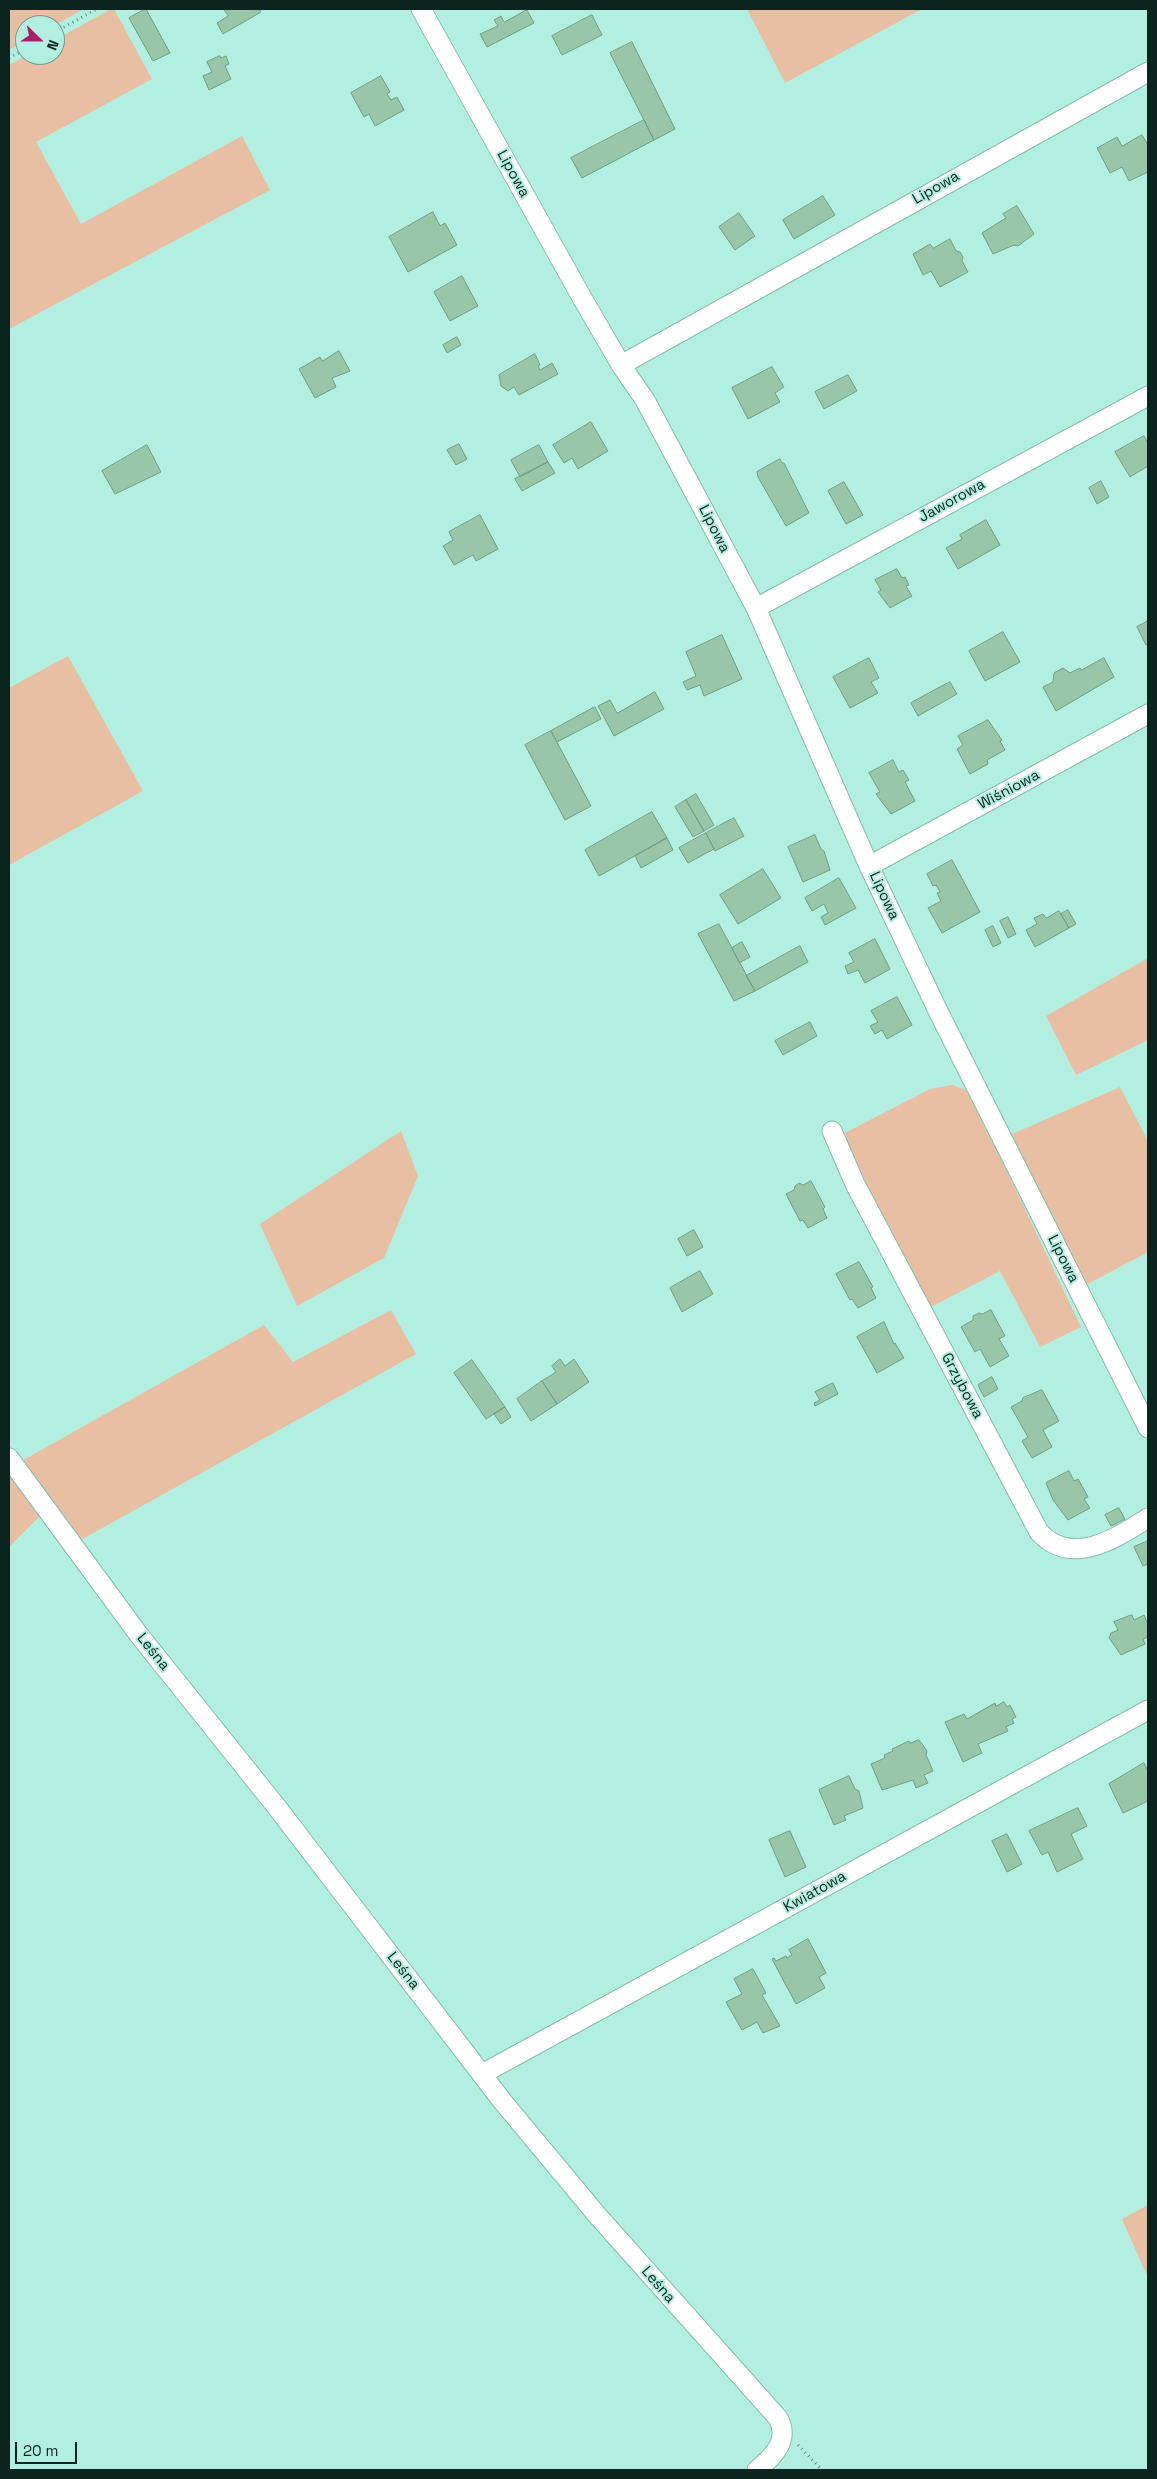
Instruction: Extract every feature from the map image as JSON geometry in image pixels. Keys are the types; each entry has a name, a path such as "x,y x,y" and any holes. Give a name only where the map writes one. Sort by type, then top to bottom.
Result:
{"street":[{"name":"Lipowa","path":"421,9 621,365 646,400 756,608 869,866 938,1011 1148,1428"},
{"name":"Lipowa","path":"621,365 1148,72"},
{"name":"Jaworowa","path":"756,608 1148,396"},
{"name":"Wiśniowa","path":"869,866 1148,714"},
{"name":"Grzybowa","path":"832,1131 855,1184 1039,1532 1055,1546 1081,1549 1109,1540 1148,1518"},
{"name":"Leśna","path":"9,1458 139,1635 279,1810 482,2074 597,2216 778,2418 782,2428 782,2436"},
{"name":"Kwiatowa","path":"482,2074 1148,1710"},
{"path":"757,2470 773,2457 782,2436"}],"path":[{"path":"65,27 97,9"},
{"path":"782,2436 804,2449 822,2470"}],"shaded area":[{"path":"9,9 82,9 65,19 65,15 15,15 15,47 9,50"},
{"path":"114,9 152,79 36,142 81,224 242,136 270,190 9,329 9,65 15,62 15,65 65,65 65,34"},
{"path":"747,9 922,9 785,83"},
{"path":"68,656 143,791 9,865 9,688"},
{"path":"1148,958 1148,1040 1076,1075 1046,1016"},
{"path":"952,1085 969,1091 1081,1327 1040,1347 1000,1271 931,1307 841,1135 930,1089"},
{"path":"1120,1087 1148,1141 1148,1252 1084,1286 1010,1135"},
{"path":"401,1131 418,1176 384,1258 297,1306 260,1224"},
{"path":"391,1310 416,1354 77,1542 18,1463 264,1325 293,1362"},
{"path":"9,1473 41,1515 9,1547"},
{"path":"1148,2205 1148,2278 1122,2219"}],"building":[{"path":"146,9 170,53 153,61 129,18"},
{"path":"224,9 259,9 261,12 223,34 217,23 228,16"},
{"path":"527,10 534,23 487,47 480,34 498,26 494,20 501,16 504,22"},
{"path":"592,15 602,35 562,55 552,36"},
{"path":"632,42 675,129 654,140 610,53"},
{"path":"220,56 221,58 226,56 229,64 225,66 231,79 209,90 203,76 212,72 207,62"},
{"path":"381,76 390,92 387,94 391,100 397,97 404,110 375,126 369,114 364,117 351,93"},
{"path":"644,120 654,140 582,178 571,158"},
{"path":"1142,135 1148,145 1148,172 1129,181 1122,167 1110,173 1097,148 1117,137 1122,146"},
{"path":"823,196 835,215 794,239 783,220"},
{"path":"1017,206 1034,234 1018,246 1014,245 993,254 982,233 1006,218 1003,214"},
{"path":"433,212 440,226 445,223 457,245 408,272 389,237"},
{"path":"739,213 755,236 735,250 719,227"},
{"path":"950,239 956,251 960,252 963,257 962,261 968,272 940,287 931,271 923,275 913,254 930,244 933,248"},
{"path":"462,276 478,306 450,321 434,292"},
{"path":"457,337 461,345 447,353 443,345"},
{"path":"339,351 350,371 332,378 336,387 315,398 299,369 320,357 322,361"},
{"path":"535,354 540,370 552,363 558,374 519,395 514,387 508,391 501,386 499,375"},
{"path":"772,367 784,387 775,393 780,402 748,419 732,388"},
{"path":"848,375 857,391 824,409 815,392"},
{"path":"591,422 608,451 578,469 572,458 564,463 553,445"},
{"path":"1144,436 1148,443 1148,466 1130,477 1115,452"},
{"path":"459,444 467,459 456,465 447,450"},
{"path":"147,445 161,472 115,494 102,471"},
{"path":"539,445 548,462 520,477 511,460"},
{"path":"780,459 784,463 809,513 786,526 757,472"},
{"path":"548,462 555,473 522,491 515,479"},
{"path":"1101,481 1109,497 1097,504 1089,488"},
{"path":"844,482 863,515 846,524 828,491"},
{"path":"480,515 498,549 476,561 473,555 454,565 443,546 453,540 449,532"},
{"path":"986,520 1000,545 958,569 946,548 962,539 960,535"},
{"path":"897,569 902,578 905,577 909,585 906,586 912,596 890,608 878,592 881,590 875,580"},
{"path":"1148,621 1148,645 1146,645 1137,627"},
{"path":"1003,632 1020,662 985,681 969,651"},
{"path":"722,635 742,679 704,696 700,685 687,690 683,682 696,676 686,652"},
{"path":"869,658 879,678 871,682 878,693 850,708 833,677"},
{"path":"1104,658 1114,677 1056,711 1043,687 1053,682 1054,673 1063,668 1070,673 1080,668 1081,670"},
{"path":"950,682 957,694 918,716 911,703"},
{"path":"655,692 664,709 614,736 598,706 610,700 617,713"},
{"path":"595,707 601,719 557,742 551,731"},
{"path":"988,720 1002,740 1000,741 1005,750 987,760 988,764 970,774 957,749 963,745 958,736"},
{"path":"551,731 591,806 565,820 525,745"},
{"path":"893,760 899,772 903,770 909,780 905,782 915,801 891,814 876,794 880,792 869,773"},
{"path":"696,794 714,825 704,831 686,800"},
{"path":"686,800 704,831 693,837 675,807"},
{"path":"652,812 667,838 599,876 585,850"},
{"path":"734,818 744,836 715,851 706,833"},
{"path":"706,833 714,849 688,863 679,848"},
{"path":"815,835 821,849 824,851 830,870 803,882 788,847"},
{"path":"667,838 673,850 641,868 635,856"},
{"path":"952,860 980,912 942,933 928,908 941,901 937,893 940,892 936,885 933,886 927,874"},
{"path":"763,869 781,898 738,924 720,895"},
{"path":"839,878 856,908 825,925 821,917 828,913 824,904 812,911 805,898"},
{"path":"1068,910 1076,924 1069,928 1061,914"},
{"path":"1059,911 1069,928 1035,947 1026,930 1037,924 1034,918 1043,914 1046,918"},
{"path":"1008,917 1016,934 1008,938 1000,921"},
{"path":"719,924 755,991 734,1001 698,934"},
{"path":"993,926 1001,943 993,947 985,930"},
{"path":"875,939 890,969 865,983 858,970 848,974 845,966 854,962 849,953"},
{"path":"742,942 750,957 739,963 732,948"},
{"path":"800,946 808,962 755,991 746,976"},
{"path":"897,997 912,1025 887,1039 882,1030 875,1034 870,1026 878,1022 871,1011"},
{"path":"810,1022 817,1036 783,1055 775,1041"},
{"path":"811,1181 825,1207 823,1209 827,1218 808,1228 803,1220 800,1221 786,1194 794,1190 795,1186 799,1183 803,1185"},
{"path":"694,1230 703,1247 687,1256 678,1239"},
{"path":"859,1262 873,1287 871,1288 876,1298 858,1308 852,1299 850,1300 836,1274"},
{"path":"700,1271 713,1294 682,1312 670,1288"},
{"path":"991,1310 1005,1336 999,1339 1009,1356 990,1367 980,1349 975,1352 961,1327 973,1320 973,1316"},
{"path":"884,1322 894,1344 904,1358 877,1373 857,1337"},
{"path":"560,1359 565,1366 574,1359 589,1382 557,1404 542,1381 556,1372 552,1366"},
{"path":"472,1360 505,1407 486,1419 454,1373"},
{"path":"992,1377 998,1389 984,1397 978,1385"},
{"path":"542,1381 557,1404 531,1421 517,1399"},
{"path":"833,1383 838,1394 815,1406 814,1403 820,1400 815,1392"},
{"path":"1042,1390 1059,1421 1043,1430 1052,1447 1032,1458 1022,1441 1028,1437 1011,1407 1022,1401 1023,1398"},
{"path":"505,1407 511,1417 501,1424 494,1414"},
{"path":"1069,1471 1074,1481 1078,1479 1088,1497 1084,1499 1090,1508 1068,1520 1053,1500 1046,1483"},
{"path":"1119,1508 1125,1519 1111,1526 1105,1515"},
{"path":"1148,1541 1148,1564 1143,1566 1134,1547"},
{"path":"1132,1615 1134,1620 1144,1615 1148,1624 1148,1637 1143,1639 1145,1644 1121,1655 1109,1638 1111,1633 1118,1630 1114,1622"},
{"path":"1004,1702 1007,1707 1010,1705 1016,1717 1012,1719 1014,1723 1006,1727 1008,1731 978,1744 982,1753 963,1762 945,1722 964,1714 967,1719 995,1703 996,1706"},
{"path":"919,1740 927,1751 926,1755 933,1771 924,1775 928,1783 916,1788 913,1780 882,1790 871,1764 885,1758 884,1755 893,1751 892,1749 909,1741 910,1743"},
{"path":"1144,1763 1148,1771 1148,1801 1123,1813 1109,1784"},
{"path":"849,1776 855,1789 859,1791 863,1808 844,1816 846,1820 834,1825 819,1790"},
{"path":"1078,1808 1087,1826 1071,1834 1083,1859 1057,1872 1048,1852 1042,1855 1029,1831"},
{"path":"790,1831 806,1867 785,1877 769,1840"},
{"path":"1007,1834 1022,1864 1007,1872 992,1841"},
{"path":"808,1939 826,1973 819,1977 825,1988 796,2004 772,1959 774,1958 776,1961 786,1956 787,1958 792,1955 789,1950"},
{"path":"753,1969 766,1993 762,1995 780,2026 763,2033 757,2022 742,2030 726,2002 742,1994 734,1979"}]}
